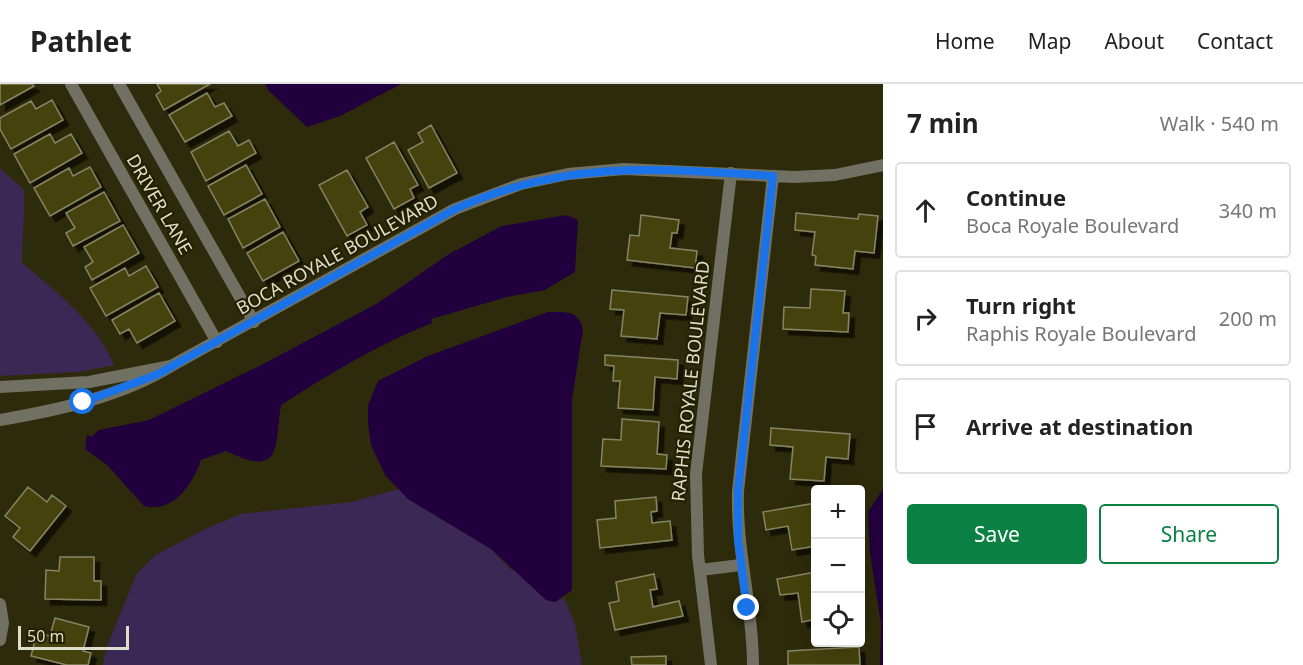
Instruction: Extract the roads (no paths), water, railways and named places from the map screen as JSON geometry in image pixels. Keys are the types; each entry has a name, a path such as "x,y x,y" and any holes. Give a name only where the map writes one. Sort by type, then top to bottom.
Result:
{"street":[{"name":"DRIVER LANE","path":"71,84 217,342"},
{"name":"DRIVER LANE","path":"119,84 254,322"},
{"name":"BOCA ROYALE BOULEVARD","path":"0,420 106,395 148,379 446,213 501,190 552,177 596,171 636,169 773,176 835,175 883,165"},
{"name":"RAPHIS ROYALE BOULEVARD","path":"711,665 695,517 696,474 731,173"},
{"path":"753,665 737,513 740,461 773,176"},
{"name":"BOCA ROYALE BOULEVARD","path":"0,387 89,382 171,366"},
{"path":"700,570 741,565"},
{"path":"0,604 3,622 0,640"}]}
